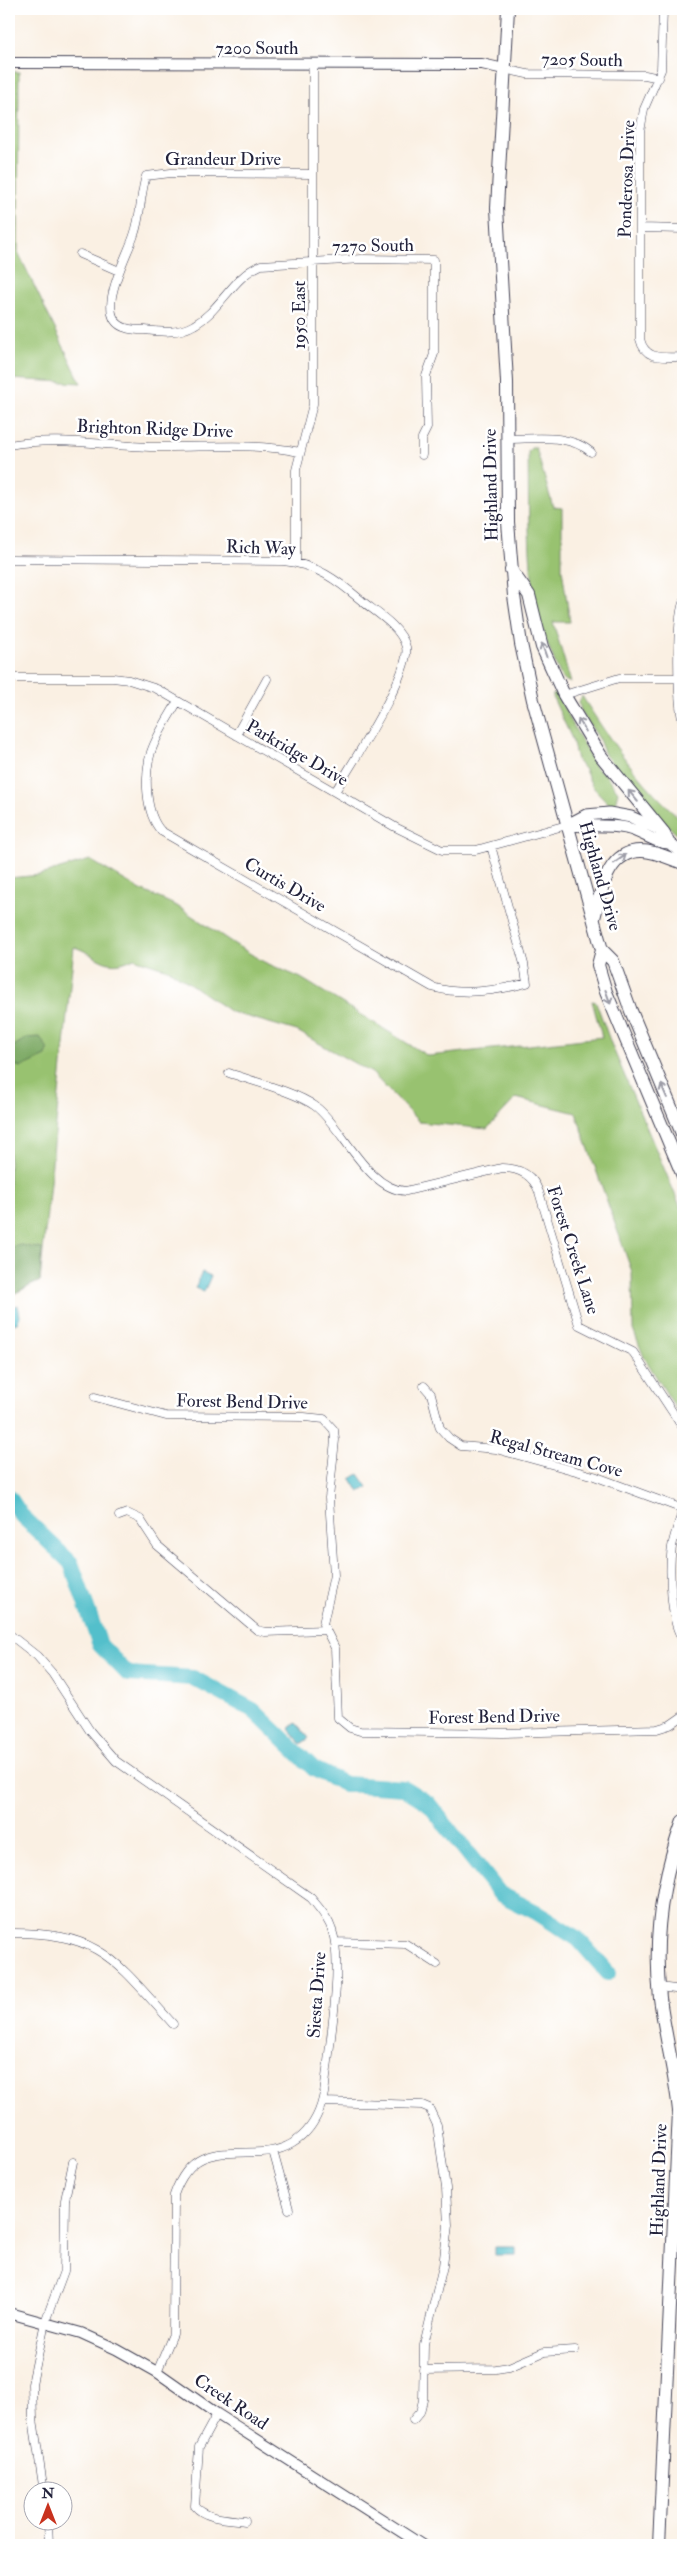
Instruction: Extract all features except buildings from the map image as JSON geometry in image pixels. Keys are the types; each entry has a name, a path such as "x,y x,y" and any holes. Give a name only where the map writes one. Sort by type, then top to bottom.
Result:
{"main road":[{"name":"Highland Drive","path":"508,9 497,208 507,382 511,570 526,672 602,950 613,962 634,1019 683,1136"},
{"path":"511,570 530,595 542,647 564,695 601,756 667,838 683,854"},
{"path":"567,825 624,827 640,832 658,843 667,838"},
{"path":"594,918 609,871 612,865 625,855 641,851 658,854 683,863"},
{"name":"Highland Drive","path":"602,950 598,965 606,992 683,1176"},
{"name":"Highland Drive","path":"659,2545 679,2111 675,2072 659,1987 658,1945 661,1906 668,1865 683,1821"}],"street":[{"name":"Ponderosa Drive","path":"662,9 662,61 659,78 641,120 640,339 645,352 652,357 683,358"},
{"name":"7200 South","path":"9,63 482,64 504,69"},
{"name":"1950 East","path":"296,562 296,480 300,452 312,417 313,404 313,65"},
{"name":"7205 South","path":"504,69 527,74 645,75 659,78"},
{"name":"Grandeur Drive","path":"125,328 116,322 112,313 114,284 134,236 146,176 171,173 314,174"},
{"path":"640,228 683,229"},
{"path":"80,254 119,271"},
{"name":"7270 South","path":"125,328 162,332 192,326 209,315 249,270 272,263 314,263 362,259 434,260 434,354 426,376 427,428 422,438 422,455"},
{"path":"508,439 568,439 580,443 591,452"},
{"name":"Brighton Ridge Drive","path":"9,445 54,440 153,447 261,447 300,452"},
{"name":"Rich Way","path":"9,559 296,562 322,570 334,578 394,627 406,647 407,659 404,672 335,792"},
{"path":"683,603 679,620 681,678 679,699 683,723"},
{"name":"Parkridge Drive","path":"9,678 129,680 157,689 395,827 442,850 476,850 567,825"},
{"path":"564,695 619,678 681,678"},
{"path":"236,735 268,679"},
{"name":"Curtis Drive","path":"178,701 154,744 148,767 150,813 161,830 432,987 449,992 467,992 509,988 528,983 491,846"},
{"name":"Forest Creek Lane","path":"229,1073 315,1106 364,1164 382,1181 398,1191 406,1191 502,1168 516,1169 530,1177 539,1192 579,1325 633,1352 683,1428"},
{"name":"Regal Stream Cove","path":"424,1386 430,1394 440,1428 449,1438 461,1446 496,1450 594,1476 683,1509"},
{"name":"Forest Bend Drive","path":"95,1398 166,1416 304,1417 324,1419 330,1423 335,1440 329,1498 334,1575 324,1614 324,1630 331,1638 335,1648 338,1718 350,1728 360,1731 475,1733 650,1729 670,1725 683,1716"},
{"path":"683,1509 671,1551 674,1624 683,1639"},
{"path":"119,1516 127,1513 140,1520 157,1545 257,1630 265,1632 324,1630"},
{"name":"Siesta Drive","path":"9,1634 37,1656 52,1673 90,1731 116,1761 311,1898 326,1916 336,1942 336,1971 324,2102 320,2113 308,2131 287,2146 273,2151 210,2154 186,2170 178,2182 174,2195 173,2334 156,2372"},
{"path":"9,1933 61,1935 83,1942 104,1952 122,1967 173,2024"},
{"path":"336,1942 406,1944 437,1964"},
{"path":"659,1987 683,1990"},
{"path":"324,2102 422,2105 429,2108 436,2125 448,2203 447,2245 427,2325 423,2370 423,2400 420,2412 412,2420"},
{"path":"273,2151 289,2210"},
{"path":"43,2482 32,2403 35,2365 44,2322 64,2271 65,2200 73,2162"},
{"name":"Creek Road","path":"9,2313 81,2333 116,2349 156,2372 217,2414 422,2545"},
{"path":"423,2370 496,2369 509,2367 544,2352 575,2350"},
{"path":"217,2414 199,2447 195,2506 200,2512 210,2516 245,2521"},
{"path":"48,2532 49,2545"}],"green space":[{"path":"9,72 19,72 18,252 81,383 9,379"},
{"path":"531,448 536,448 553,507 562,508 562,569 570,622 553,622 571,683 562,679 544,634 536,606 531,568 529,529 528,452"},
{"path":"556,693 596,768 605,774 618,792 615,804 608,803 592,786 585,770 577,760 572,739 553,698 553,694"},
{"path":"582,696 640,778 683,821 683,840 657,816 605,755 598,737 581,712 579,702"},
{"path":"90,860 141,890 177,906 264,962 301,978 428,1056 602,1037 592,1001 596,1002 612,1046 683,1213 683,1420 644,1357 633,1330 632,1272 576,1113 516,1098 487,1129 419,1122 372,1073 297,1031 231,1012 170,970 134,958 116,964 109,963 74,947 40,1281 9,1296 9,1064 14,1067 27,1038 9,1049 9,878 40,875"},
{"path":"40,1037 48,1050 46,1056 22,1067 9,1064 9,1049 27,1038"},
{"path":"21,1245 42,1249 40,1281 9,1296 9,1247"}],"water":[{"path":"202,1272 211,1276 204,1292 195,1288"},
{"path":"18,1305 20,1316 17,1323 9,1325 9,1308"},
{"path":"359,1474 368,1487 359,1492 351,1479"},
{"path":"296,1723 309,1738 301,1744 289,1729"},
{"path":"494,2247 516,2247 516,2255 494,2255"}],"waterway":[{"path":"9,1497 21,1515 71,1563 100,1645 128,1674 193,1678 253,1710 314,1769 345,1784 404,1788 428,1803 500,1894 536,1912 578,1939 608,1973"}]}
